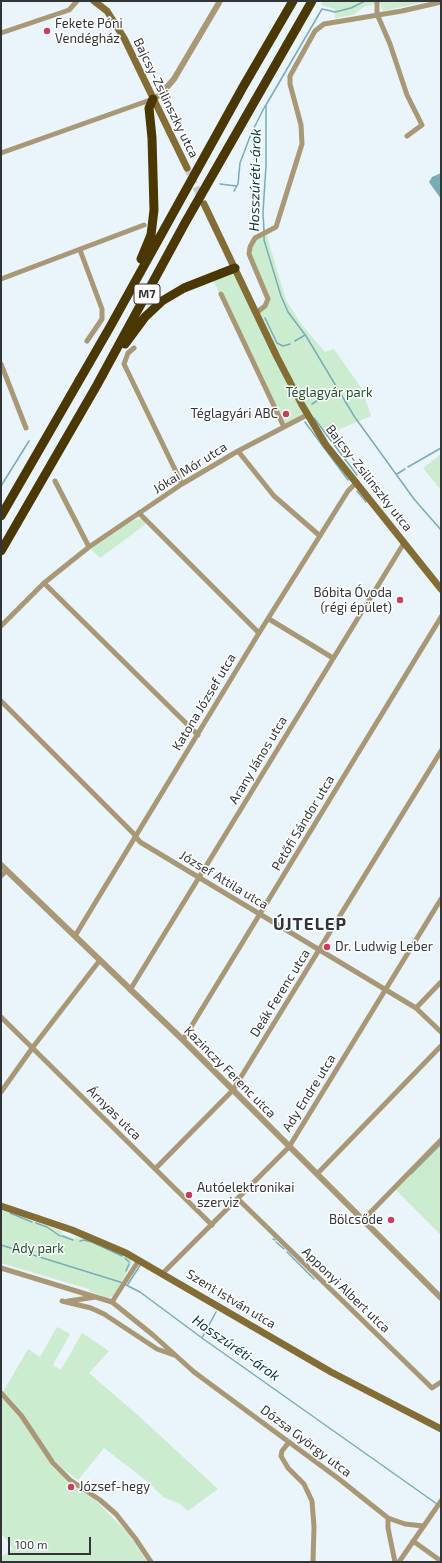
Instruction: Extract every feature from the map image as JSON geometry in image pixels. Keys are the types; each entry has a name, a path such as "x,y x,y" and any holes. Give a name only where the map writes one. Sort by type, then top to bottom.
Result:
{"highway":[{"name":"M7","path":"1,516 110,327 188,185 191,171 293,1"},
{"name":"M7","path":"1,551 200,203 204,191 312,1"},
{"path":"110,327 118,302 144,252 151,235 154,193 149,108 153,99"},
{"path":"97,385 108,374 135,330 162,301 184,288 235,268"}],"main road":[{"name":"Bajcsy-Zsilinszky utca","path":"94,1 106,11 116,23 153,99 191,171"},
{"name":"Bajcsy-Zsilinszky utca","path":"200,203 235,268 307,415 326,445 441,589"},
{"name":"Szent István utca","path":"1,1206 89,1237 138,1260 163,1273 331,1372 441,1429"}],"street":[{"path":"1,33 69,10 77,1"},
{"path":"1,154 153,99 160,95 174,79 220,1"},
{"path":"377,2 377,14 390,44 407,95 422,125 407,136"},
{"path":"256,313 266,306 268,299 250,254 252,242 259,236 276,227 302,144 301,125 290,84 290,76 317,28 324,24 402,11 441,2"},
{"path":"1,278 144,225"},
{"path":"80,250 102,309 102,319 87,341"},
{"path":"221,294 284,427"},
{"path":"134,348 128,353 124,364 182,484"},
{"path":"1,364 26,428"},
{"name":"Jókai Mór utca","path":"1,626 44,583 89,547 182,484 238,451 307,415"},
{"path":"238,451 274,496 320,536"},
{"path":"55,481 89,547"},
{"name":"Katona József utca","path":"75,936 136,838 259,633 350,488 357,482"},
{"path":"139,513 259,633"},
{"name":"Arany János utca","path":"130,990 404,543"},
{"path":"44,583 198,735"},
{"name":"Petőfi Sándor utca","path":"183,1040 441,617"},
{"path":"269,619 333,658"},
{"name":"József Attila utca","path":"1,702 140,842 259,915 386,989 416,1008 441,1032"},
{"name":"Deák Ferenc utca","path":"155,1169 233,1090 441,751"},
{"name":"Kazinczy Ferenc utca","path":"1,865 183,1040 441,1298"},
{"path":"1,876 6,871"},
{"name":"Ady Endre utca","path":"163,1273 289,1147 441,899"},
{"path":"1,1092 33,1047 100,960"},
{"path":"416,1008 441,982"},
{"name":"Árnyas utca","path":"1,1017 212,1225"},
{"path":"316,1174 441,1046"},
{"path":"363,1220 441,1140"},
{"name":"Apponyi Albert utca","path":"238,1199 432,1388 441,1382"},
{"path":"112,1302 138,1260"},
{"name":"Dózsa György utca","path":"1,1268 112,1302 194,1372 388,1518 405,1524 423,1526"},
{"name":"Dózsa György utca","path":"97,1297 65,1302 91,1308 104,1314 157,1349 175,1355"},
{"path":"1,1393 21,1415 52,1463 70,1480 100,1500 116,1514 135,1538 151,1562"},
{"path":"288,1442 282,1451 281,1456 288,1468 304,1484 312,1501 314,1527 313,1562"},
{"path":"399,1562 439,1504"},
{"path":"388,1518 388,1528 395,1562"},
{"path":"413,1541 441,1561"}],"green space":[{"path":"323,1 430,1 383,11 380,3 365,6 353,15 335,18 335,9 321,5"},
{"name":"Téglagyár park","path":"266,233 286,300 301,324 325,352 334,349 362,389 371,416 328,434 307,415 284,427 212,278 235,268 256,313 267,303 249,254 252,242"},
{"path":"441,454 441,488 440,489 423,468"},
{"path":"142,519 146,524 100,558 91,549 134,520"},
{"path":"441,1143 441,1235 395,1189"},
{"name":"Ady park","path":"1,1209 51,1227 62,1232 62,1234 75,1239 75,1237 87,1239 131,1259 132,1264 113,1296 108,1298 89,1291 89,1289 1,1263"},
{"path":"57,1327 70,1334 53,1365 61,1370 82,1333 109,1351 89,1373 140,1417 218,1489 188,1511 180,1504 163,1497 148,1482 104,1448 78,1480 62,1468 47,1452 22,1411 3,1392 28,1349 40,1357"},
{"path":"1,1396 19,1416 53,1468 84,1493 94,1499 128,1533 147,1562 1,1562 1,1557 13,1549 3,1535 1,1537"}],"water":[{"path":"441,173 441,199 429,182 432,177"}],"waterway":[{"name":"Hosszúréti-árok","path":"264,231 263,212 266,166 266,105 322,9 335,12 351,8 365,1"},
{"path":"234,191 238,184 240,163 251,134 265,106"},
{"path":"220,184 236,186"},
{"name":"Hosszúréti-árok","path":"264,235 264,240 281,296 288,312 306,336 354,416 414,499 441,530"},
{"path":"265,318 277,343 283,346 290,344"},
{"path":"295,341 305,335"},
{"path":"312,404 337,388"},
{"path":"314,418 357,475"},
{"path":"305,422 348,480"},
{"path":"1,486 29,441"},
{"path":"408,467 441,448"},
{"path":"397,474 405,469"},
{"path":"357,491 366,502"},
{"path":"411,1174 441,1144"},
{"path":"10,1213 32,1222"},
{"path":"36,1223 47,1227 60,1236"},
{"path":"62,1236 73,1240"},
{"path":"80,1241 84,1240 92,1242 122,1256"},
{"path":"276,1242 284,1249"},
{"name":"Hosszúréti-árok","path":"1,1245 120,1282 140,1292 202,1338 437,1504"},
{"path":"287,1252 314,1279"},
{"path":"125,1258 129,1262"},
{"path":"126,1271 129,1264"},
{"path":"128,1284 141,1264"},
{"path":"202,1338 216,1312"}],"tunnel":[{"path":"187,168 202,200"}],"place":[{"name":"Fekete Póni Vendégház","path":"47,31"},
{"name":"Téglagyári ABC","path":"286,414"},
{"name":"Bóbita Óvoda (régi épület)","path":"400,600"},
{"name":"Dr. Ludwig Leber","path":"327,947"},
{"name":"Autóelektronikai szerviz","path":"189,1195"},
{"name":"Bölcsőde","path":"391,1220"},
{"name":"József-hegy","path":"71,1487"}],"district":[{"name":"ÚJTELEP","path":"310,924"}]}
